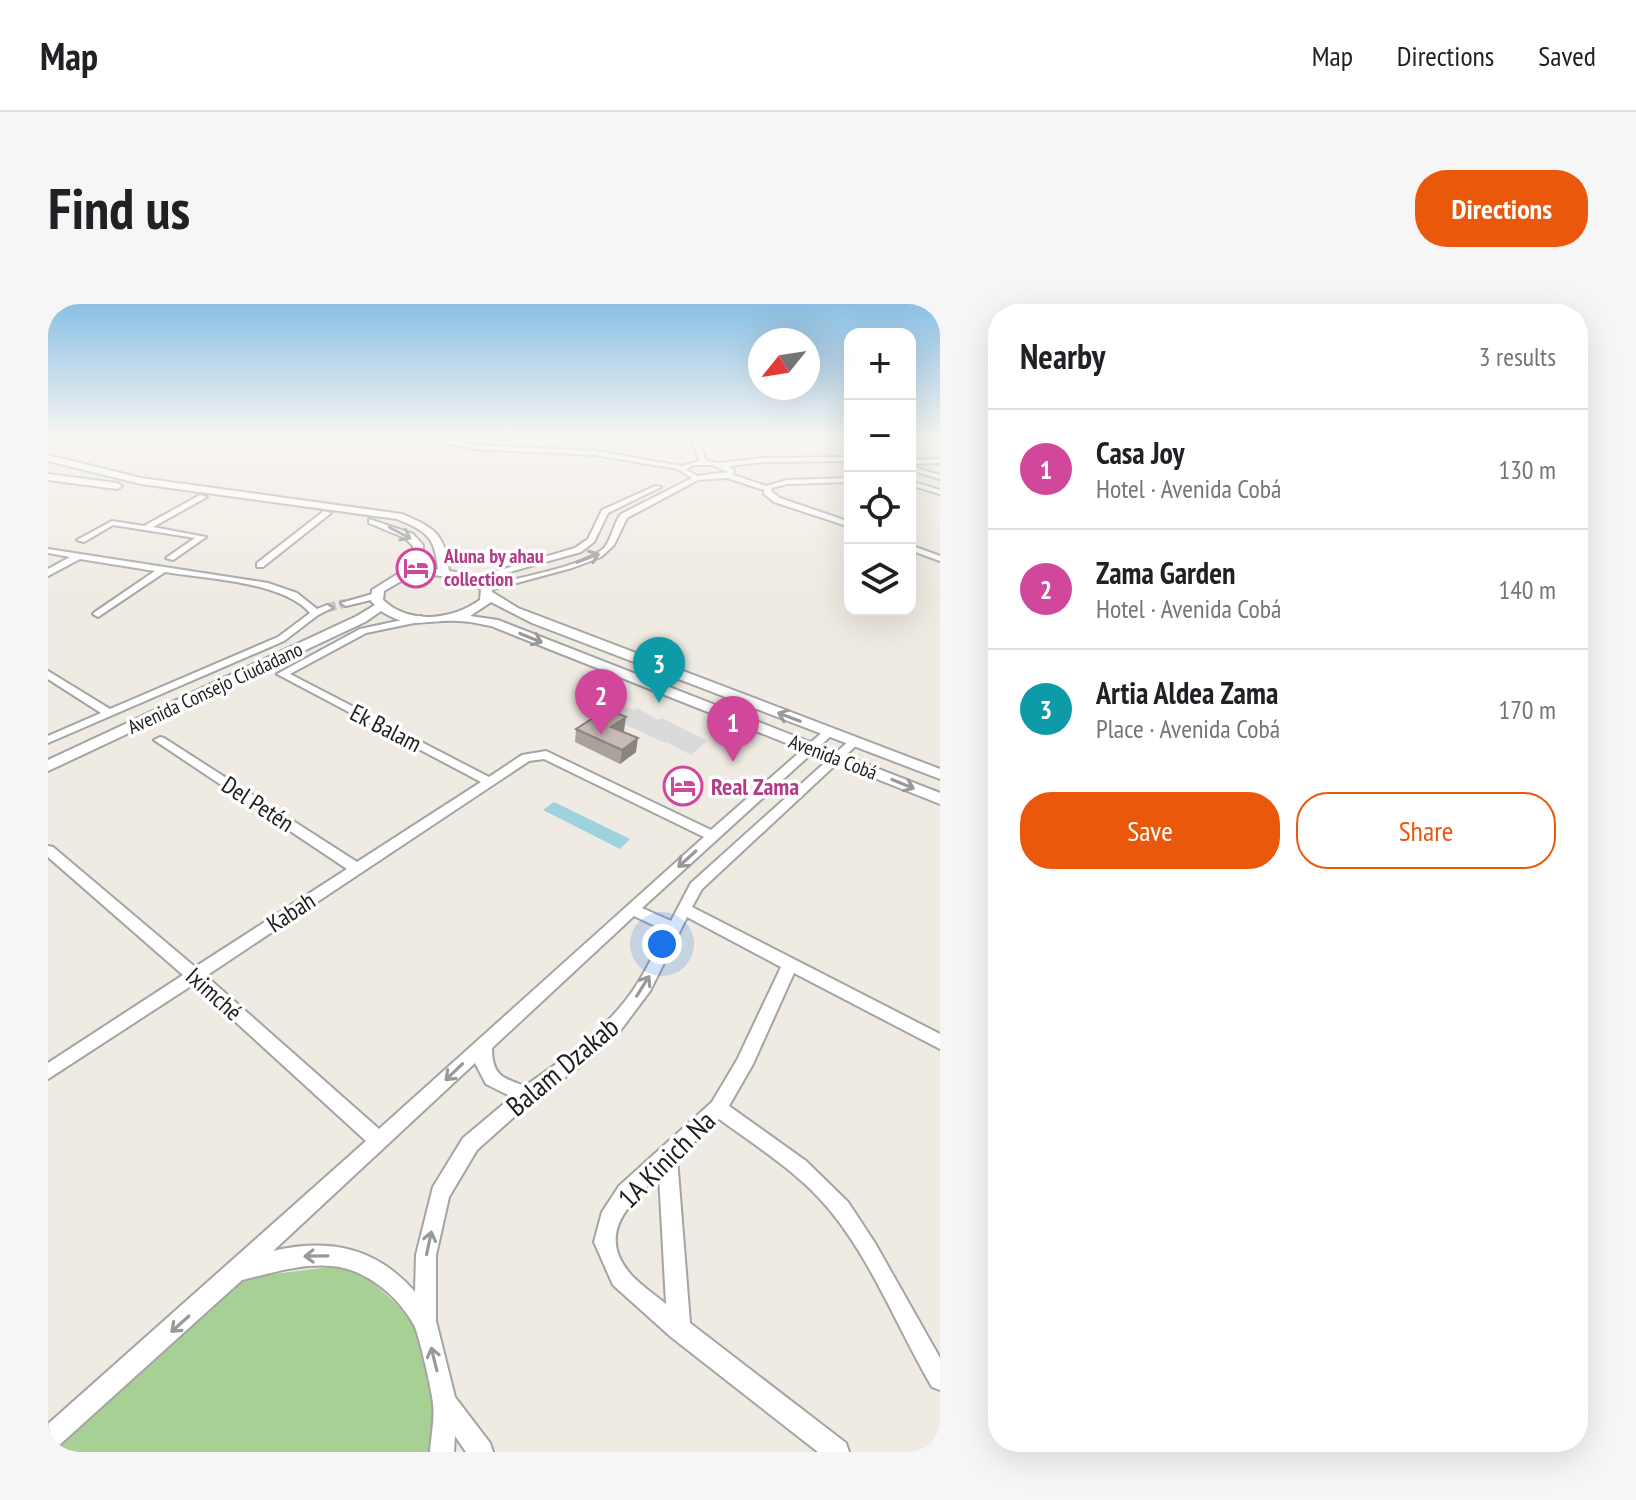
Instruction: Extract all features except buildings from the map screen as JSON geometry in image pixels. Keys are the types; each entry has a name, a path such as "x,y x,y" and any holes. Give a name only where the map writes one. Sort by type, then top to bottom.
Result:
{"street":[{"path":"161,492 370,520 409,536 418,545 420,555 410,574"},
{"path":"219,492 399,516 432,532 442,543 444,572"},
{"path":"410,574 444,572 474,579 578,550 591,540 605,512 644,492"},
{"path":"457,617 480,608 488,592 604,552 611,544 617,523 659,492"},
{"path":"774,492 777,500 844,523"},
{"path":"146,529 203,497"},
{"path":"260,565 327,513"},
{"path":"81,540 112,523 202,537 170,558"},
{"path":"916,549 940,559"},
{"path":"48,551 290,591 304,599 315,613"},
{"path":"48,573 78,556"},
{"path":"98,614 162,570"},
{"name":"Avenida Consejo Ciudadano","path":"48,766 361,619 379,601 383,585 410,574"},
{"name":"Avenida Cobá","path":"474,579 501,604 536,620 940,774"},
{"path":"346,603 379,601 397,615 421,619"},
{"path":"48,740 281,639 315,613 327,608"},
{"name":"Avenida Cobá","path":"421,619 457,617 494,623 940,799"},
{"name":"Ek Balam","path":"421,619 363,631 282,674 490,782"},
{"path":"48,674 110,714"},
{"path":"48,1440 238,1272 483,1044 829,732"},
{"name":"Del Petén","path":"160,740 357,869"},
{"name":"Balam Dzakab","path":"442,1452 445,1403 425,1321 426,1255 440,1194 470,1144 614,1026 644,987 696,886 854,742"},
{"name":"Kabah","path":"48,1072 536,754 546,755 712,836"},
{"name":"Iximché","path":"48,850 378,1140"},
{"path":"631,909 673,928"},
{"path":"683,909 940,1042"},
{"name":"1A Kinich Na","path":"790,965 744,1064 718,1108 626,1193 609,1219 604,1242 620,1278 679,1329 837,1452"},
{"path":"483,1044 482,1066 488,1076 527,1095"},
{"path":"718,1108 807,1173 840,1208 875,1263 912,1335 940,1379"},
{"path":"667,1155 679,1329"},
{"path":"238,1272 278,1259 319,1255 355,1259 387,1278 425,1321"},
{"path":"445,1403 481,1452"}],"shaded area":[{"path":"621,705 633,710 637,708 658,720 662,718 707,741 691,755 618,721 603,718"}],"green space":[{"path":"353,1264 416,1322 438,1409 430,1452 52,1452 243,1278"}],"water":[{"path":"554,802 630,839 620,849 543,810"}],"tunnel":[{"path":"327,608 346,603"}],"place":[{"name":"Aluna by ahau collection","path":"416,568"},
{"name":"Artia Aldea Zama","path":"659,703"},
{"name":"Zama Garden","path":"601,735"},
{"name":"Casa Joy","path":"733,762"},
{"name":"Real Zama","path":"683,786"}]}
